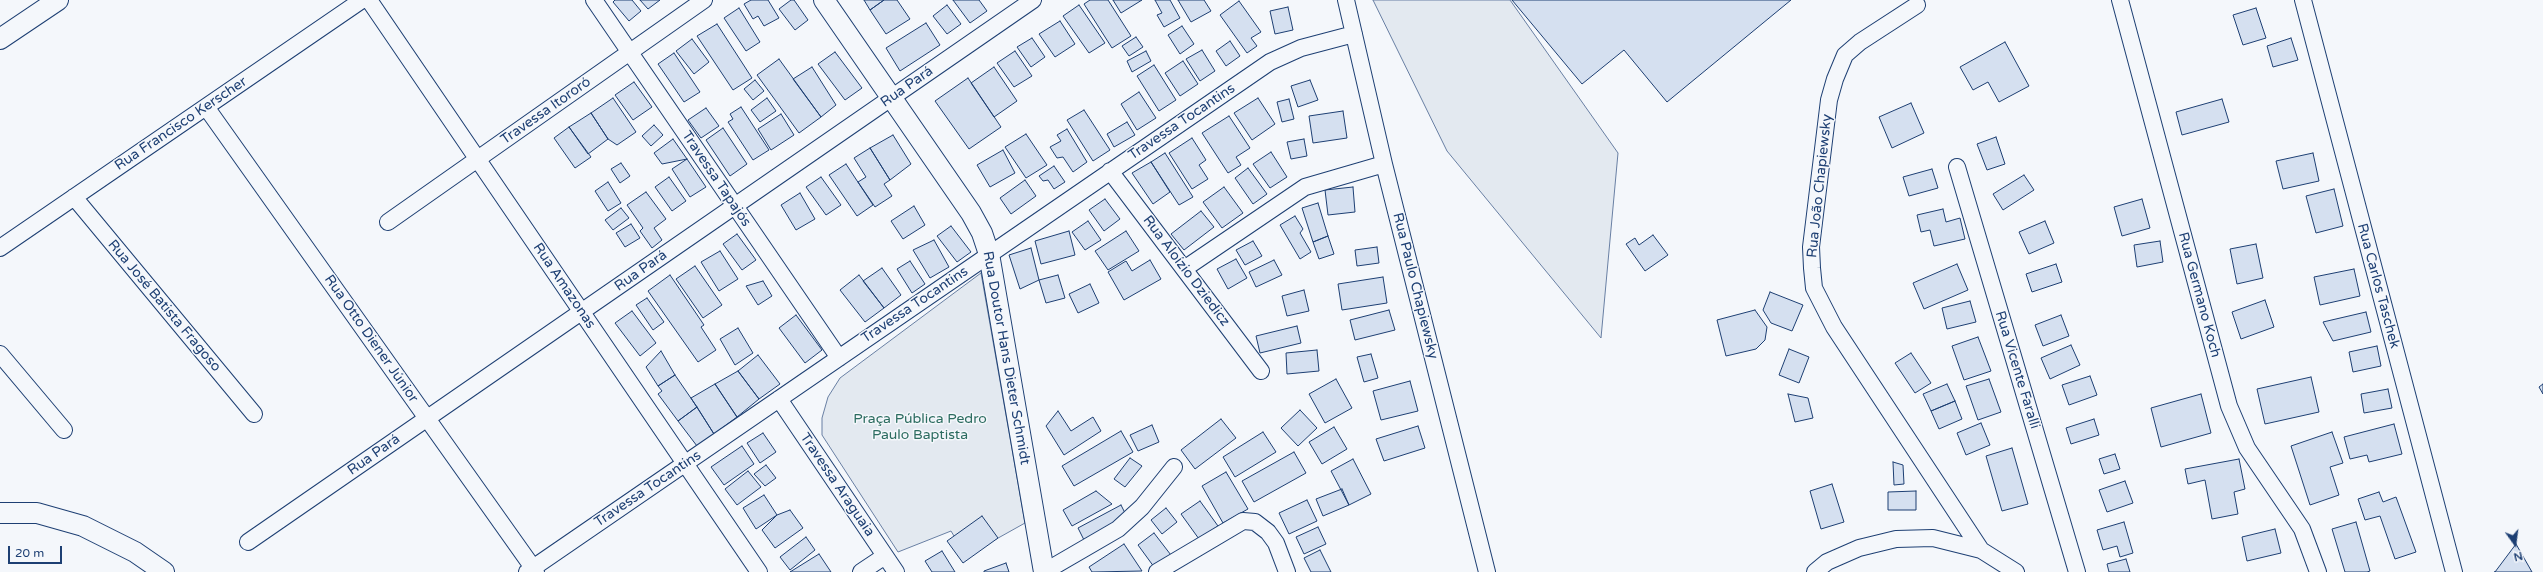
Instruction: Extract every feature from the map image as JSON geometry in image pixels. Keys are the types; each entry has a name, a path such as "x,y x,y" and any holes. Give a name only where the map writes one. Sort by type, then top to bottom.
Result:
{"street":[{"path":"0,39 58,0"},
{"name":"Rua Francisco Kerscher","path":"0,248 362,0"},
{"name":"Rua Amazonas","path":"369,0 759,572"},
{"name":"Travessa Tapajós","path":"594,0 839,358"},
{"name":"Travessa Itororó","path":"388,222 704,0"},
{"name":"Rua Doutor Hans Dieter Schmidt","path":"824,0 971,213 982,233 989,254 1044,572"},
{"name":"Rua Pará","path":"248,542 1033,0"},
{"name":"Rua Paulo Chapiewsky","path":"1346,0 1384,164 1487,572"},
{"name":"Rua Germano Koch","path":"2120,0 2229,406 2247,448 2302,529 2318,572"},
{"name":"Rua Carlos Taschek","path":"2303,0 2454,572"},
{"name":"Rua João Chapiewsky","path":"1917,5 1860,42 1846,55 1835,79 1829,100 1811,247 1814,288 1834,327 1981,550"},
{"name":"Travessa Tocantins","path":"532,571 685,463 1270,62 1301,48 1354,34"},
{"name":"Rua Otto Diener Júnior","path":"206,107 427,419 532,571"},
{"path":"1184,269 1305,187 1384,164"},
{"name":"Rua Vicente Faralli","path":"1957,167 2078,572"},
{"name":"Rua Aloízio Dziedicz","path":"1110,171 1261,371"},
{"name":"Rua José Batista Fragoso","path":"74,197 254,414"},
{"path":"0,354 64,430"},
{"name":"Travessa Araguaia","path":"779,399 896,572"},
{"path":"1044,572 1118,529 1142,507 1174,467"},
{"path":"0,513 37,513 83,526 135,552 164,572"},
{"path":"1158,572 1243,521 1256,522 1268,532 1276,543 1286,572"},
{"path":"1815,572 1828,562 1859,548 1896,539 1933,538 1981,550 2016,572"},
{"path":"861,572 884,556"}],"green space":[{"path":"1373,0 1510,0 1618,153 1601,338 1447,151"},
{"name":"Praça Pública Pedro Paulo Baptista","path":"981,273 1025,523 966,556 951,531 898,552 822,435 822,418 828,397 840,378"}],"building":[{"path":"615,0 632,0 641,11 629,21 613,2"},
{"path":"640,0 660,0 648,9"},
{"path":"751,0 768,0 779,18 764,26 758,16 753,19 744,4"},
{"path":"791,0 794,0 808,20 795,30 779,9"},
{"path":"864,0 884,0 870,10"},
{"path":"884,0 897,0 910,19 886,34 870,10"},
{"path":"953,0 979,0 987,11 970,23"},
{"path":"1090,0 1108,0 1131,36 1112,48 1084,4"},
{"path":"1113,0 1142,0 1121,13"},
{"path":"1155,0 1170,0 1180,18 1164,27 1157,15 1162,13"},
{"path":"1178,0 1204,0 1211,11 1191,22"},
{"path":"1512,0 1791,0 1667,102 1624,50 1582,84"},
{"path":"1239,1 1261,32 1251,38 1257,46 1247,53 1220,15"},
{"path":"947,5 961,24 947,34 933,16"},
{"path":"1079,5 1105,43 1089,53 1063,16"},
{"path":"1288,7 1293,30 1275,34 1270,11"},
{"path":"739,8 760,42 746,51 724,18"},
{"path":"2256,8 2266,38 2243,45 2233,15"},
{"path":"1060,21 1075,44 1055,57 1039,34"},
{"path":"926,23 940,45 900,71 886,48"},
{"path":"717,24 752,78 733,90 697,36"},
{"path":"1182,26 1194,44 1180,54 1168,35"},
{"path":"1136,37 1143,47 1129,56 1122,46"},
{"path":"1032,38 1045,57 1031,67 1017,47"},
{"path":"2291,38 2298,60 2273,67 2267,46"},
{"path":"692,39 709,62 694,74 676,51"},
{"path":"1230,41 1240,56 1226,66 1216,51"},
{"path":"2005,42 2029,86 1999,102 1988,82 1973,90 1960,67"},
{"path":"1202,50 1215,71 1200,81 1186,59"},
{"path":"1015,51 1032,76 1014,87 997,63"},
{"path":"1146,51 1151,61 1132,72 1127,61"},
{"path":"835,52 862,88 845,100 818,64"},
{"path":"674,53 700,92 684,102 658,64"},
{"path":"779,59 821,117 799,133 757,75"},
{"path":"1183,61 1198,84 1180,96 1165,73"},
{"path":"1154,65 1176,100 1159,111 1137,76"},
{"path":"812,67 836,105 821,117 793,79"},
{"path":"994,67 1017,101 994,117 971,83"},
{"path":"968,78 1001,127 969,149 935,101"},
{"path":"755,80 764,91 753,100 744,89"},
{"path":"1310,80 1318,100 1298,107 1291,86"},
{"path":"634,82 652,107 633,120 615,95"},
{"path":"1139,92 1156,118 1137,130 1121,104"},
{"path":"613,98 636,132 617,145 608,139 591,113"},
{"path":"767,98 776,111 760,122 751,110"},
{"path":"1258,98 1275,124 1252,140 1234,113"},
{"path":"1289,99 1294,119 1282,122 1277,102"},
{"path":"2222,99 2229,122 2182,135 2176,112"},
{"path":"1911,103 1924,133 1892,148 1879,117"},
{"path":"741,107 769,150 753,160 728,122 733,119 730,114"},
{"path":"706,108 719,126 701,138 688,120"},
{"path":"1084,110 1110,150 1093,161 1067,120"},
{"path":"1343,111 1347,138 1313,143 1309,116"},
{"path":"591,113 608,139 588,154 569,127"},
{"path":"781,114 794,135 771,150 758,129"},
{"path":"1229,116 1250,148 1236,157 1241,165 1228,173 1202,133"},
{"path":"1127,122 1135,135 1114,147 1107,134"},
{"path":"654,125 663,135 651,146 642,136"},
{"path":"569,127 591,157 575,168 554,138"},
{"path":"723,128 747,164 730,176 706,140"},
{"path":"1067,129 1087,162 1073,172 1063,157 1057,158 1050,147 1061,141 1057,135"},
{"path":"1026,134 1047,165 1026,178 1005,147"},
{"path":"893,135 911,164 890,180 870,148"},
{"path":"1996,137 2005,164 1987,170 1977,144"},
{"path":"1192,138 1206,160 1199,165 1208,179 1192,189 1169,153"},
{"path":"673,139 687,159 662,164 654,153"},
{"path":"1304,139 1307,156 1291,159 1287,142"},
{"path":"870,148 890,180 884,184 892,196 875,207 858,182 866,177 854,158"},
{"path":"1003,150 1015,173 990,187 977,165"},
{"path":"1271,152 1287,177 1270,188 1253,164"},
{"path":"1165,153 1193,197 1179,205 1151,162"},
{"path":"2313,153 2319,181 2283,189 2276,161"},
{"path":"687,159 706,187 690,197 672,169"},
{"path":"1151,162 1170,192 1153,204 1132,173"},
{"path":"621,163 630,176 620,183 611,169"},
{"path":"846,164 873,205 857,216 829,175"},
{"path":"1054,166 1065,182 1054,189 1048,180 1043,181 1039,176"},
{"path":"1248,168 1267,194 1253,204 1235,178"},
{"path":"1932,169 1938,188 1909,196 1903,177"},
{"path":"2024,175 2034,190 2003,210 1993,194"},
{"path":"669,177 686,201 672,211 655,187"},
{"path":"821,177 841,205 826,215 806,187"},
{"path":"1025,180 1036,196 1011,214 1000,198"},
{"path":"608,182 621,203 608,211 595,191"},
{"path":"1224,187 1243,213 1222,228 1203,202"},
{"path":"1353,187 1355,212 1328,215 1325,190"},
{"path":"2334,189 2343,226 2316,233 2306,196"},
{"path":"646,192 666,219 654,228 662,240 652,248 640,231 643,228 627,205"},
{"path":"800,193 815,219 796,230 781,205"},
{"path":"1105,199 1120,219 1104,231 1089,210"},
{"path":"2142,199 2150,228 2122,236 2114,207"},
{"path":"1318,203 1328,236 1313,242 1302,208"},
{"path":"914,206 925,225 903,239 891,221"},
{"path":"621,208 629,218 613,230 605,220"},
{"path":"1943,209 1946,222 1960,218 1965,239 1934,246 1930,230 1921,232 1917,215"},
{"path":"1201,211 1214,227 1184,250 1171,234"},
{"path":"1295,216 1303,229 1300,233 1311,252 1300,259 1280,225"},
{"path":"1088,221 1101,240 1085,250 1072,232"},
{"path":"2045,221 2054,243 2029,254 2019,232"},
{"path":"631,224 640,238 625,247 616,233"},
{"path":"951,226 971,252 957,262 937,236"},
{"path":"1069,231 1075,255 1041,264 1035,241"},
{"path":"1126,231 1139,251 1108,270 1095,251"},
{"path":"737,234 756,260 742,270 723,244"},
{"path":"1653,235 1668,255 1645,271 1626,244 1635,238 1639,245"},
{"path":"1328,236 1334,254 1319,259 1313,242"},
{"path":"934,240 949,267 930,278 913,250"},
{"path":"1253,241 1262,256 1245,265 1236,250"},
{"path":"2160,241 2163,262 2137,267 2134,245"},
{"path":"2256,244 2263,278 2237,284 2230,249"},
{"path":"1377,247 1379,263 1357,266 1355,250"},
{"path":"1031,248 1039,280 1020,289 1009,255"},
{"path":"720,251 738,279 719,291 701,262"},
{"path":"1236,259 1247,278 1228,289 1217,269"},
{"path":"1150,260 1161,279 1124,300 1108,272 1126,261 1132,271"},
{"path":"1274,260 1282,275 1256,287 1249,272"},
{"path":"910,261 925,284 912,293 897,269"},
{"path":"1957,264 1968,290 1924,309 1913,283"},
{"path":"2056,264 2062,282 2032,292 2026,274"},
{"path":"695,266 722,305 703,318 676,279"},
{"path":"882,268 901,295 884,308 863,281"},
{"path":"2354,269 2360,296 2320,305 2314,277"},
{"path":"670,275 704,325 701,327 716,350 698,362 648,291"},
{"path":"859,275 884,308 865,322 840,290"},
{"path":"1058,275 1065,298 1046,303 1039,280"},
{"path":"1383,277 1387,303 1342,310 1338,284"},
{"path":"763,281 772,296 758,305 746,286"},
{"path":"1090,284 1099,303 1078,313 1069,294"},
{"path":"1304,290 1309,311 1287,316 1282,296"},
{"path":"1770,292 1803,305 1792,331 1771,323 1763,310"},
{"path":"647,298 664,322 653,330 636,305"},
{"path":"2265,300 2274,327 2241,339 2232,312"},
{"path":"1970,301 1976,322 1947,329 1942,308"},
{"path":"1389,310 1395,330 1355,340 1350,320"},
{"path":"1755,310 1767,327 1765,340 1756,349 1726,356 1717,320"},
{"path":"632,311 656,343 640,356 615,323"},
{"path":"2366,312 2371,332 2333,341 2323,322"},
{"path":"796,315 822,350 805,363 779,328"},
{"path":"2061,315 2069,336 2043,346 2035,325"},
{"path":"1297,326 1301,343 1260,353 1256,336"},
{"path":"738,328 753,353 735,365 720,339"},
{"path":"1978,337 1991,371 1964,380 1952,346"},
{"path":"2071,345 2080,365 2050,379 2041,358"},
{"path":"2377,346 2381,366 2353,372 2349,352"},
{"path":"1789,349 1809,357 1799,383 1779,375"},
{"path":"1317,350 1319,371 1287,374 1286,353"},
{"path":"661,351 675,375 658,386 646,367"},
{"path":"1911,353 1931,383 1915,393 1895,363"},
{"path":"1371,354 1378,378 1364,382 1357,357"},
{"path":"758,355 780,384 759,399 738,371"},
{"path":"738,371 759,399 737,417 715,384"},
{"path":"675,375 697,407 678,421 658,394 662,391 658,386"},
{"path":"2090,376 2097,395 2069,405 2062,385"},
{"path":"2311,377 2319,412 2265,424 2257,389"},
{"path":"1336,379 1352,408 1325,423 1309,394"},
{"path":"1989,379 2001,412 1978,420 1966,386"},
{"path":"1410,381 1418,411 1381,420 1373,391"},
{"path":"715,384 737,417 714,434 691,398"},
{"path":"1947,384 1955,401 1931,411 1923,394"},
{"path":"2543,384 2543,394 2539,387"},
{"path":"2388,389 2392,408 2364,413 2361,394"},
{"path":"1788,394 1808,398 1813,418 1795,422"},
{"path":"2201,394 2211,433 2161,447 2151,408"},
{"path":"1955,401 1962,419 1939,429 1931,411"},
{"path":"697,407 714,434 697,446 678,421"},
{"path":"1300,410 1317,428 1298,446 1281,428"},
{"path":"1058,411 1071,431 1093,417 1101,431 1064,455 1046,426"},
{"path":"1221,419 1236,438 1195,469 1181,450"},
{"path":"2094,419 2099,435 2071,444 2066,428"},
{"path":"1981,423 1990,445 1966,455 1957,433"},
{"path":"2394,424 2402,454 2369,462 2367,455 2350,459 2344,437"},
{"path":"1152,425 1159,442 1138,451 1130,435"},
{"path":"1418,426 1425,448 1384,461 1376,439"},
{"path":"1334,427 1347,449 1322,464 1309,442"},
{"path":"1121,431 1133,452 1074,486 1062,466"},
{"path":"1263,432 1276,452 1235,477 1223,457"},
{"path":"2332,432 2343,463 2330,467 2339,495 2310,505 2291,446"},
{"path":"763,433 776,452 760,463 747,443"},
{"path":"742,446 754,464 724,485 711,467"},
{"path":"2012,448 2028,504 2002,511 1986,456"},
{"path":"1294,452 1306,473 1254,502 1242,481"},
{"path":"2115,454 2120,469 2104,474 2099,459"},
{"path":"1130,458 1142,466 1125,487 1114,479"},
{"path":"1353,459 1371,494 1349,505 1331,471"},
{"path":"2239,459 2245,489 2234,492 2238,514 2212,519 2205,480 2188,484 2185,469"},
{"path":"1893,462 1903,465 1904,484 1894,485"},
{"path":"766,465 776,478 765,486 754,474"},
{"path":"748,471 761,487 737,505 725,489"},
{"path":"1226,472 1248,509 1223,523 1202,486"},
{"path":"2125,481 2133,503 2107,512 2099,490"},
{"path":"1832,484 1844,522 1821,529 1810,491"},
{"path":"1342,489 1349,505 1323,516 1316,499"},
{"path":"1096,491 1112,504 1072,526 1063,510"},
{"path":"1916,491 1916,510 1888,510 1888,492"},
{"path":"2379,492 2383,502 2396,497 2416,552 2395,559 2380,516 2365,520 2358,499"},
{"path":"764,495 777,515 756,529 743,508"},
{"path":"1307,500 1317,521 1289,534 1279,513"},
{"path":"1200,501 1218,526 1199,539 1181,514"},
{"path":"1121,505 1128,519 1085,542 1078,528"},
{"path":"1166,508 1177,522 1162,534 1151,520"},
{"path":"790,510 803,528 775,548 762,530 777,515"},
{"path":"982,516 998,538 963,563 947,541"},
{"path":"2124,522 2133,553 2120,557 2117,546 2103,550 2097,530"},
{"path":"2356,522 2370,571 2345,572 2332,529"},
{"path":"1318,527 1326,544 1304,554 1296,537"},
{"path":"2275,529 2281,553 2247,561 2242,537"},
{"path":"1154,533 1174,559 1157,571 1138,545"},
{"path":"806,537 815,550 790,570 780,557"},
{"path":"1124,544 1142,571 1092,572 1089,567"},
{"path":"2516,544 2532,572 2495,572"},
{"path":"1320,550 1331,572 1311,572 1304,558"},
{"path":"942,551 955,572 932,572 925,561"},
{"path":"819,554 831,572 790,572"},
{"path":"2126,559 2130,572 2109,572 2107,564"},
{"path":"1006,563 1009,572 984,572 984,571"}]}
